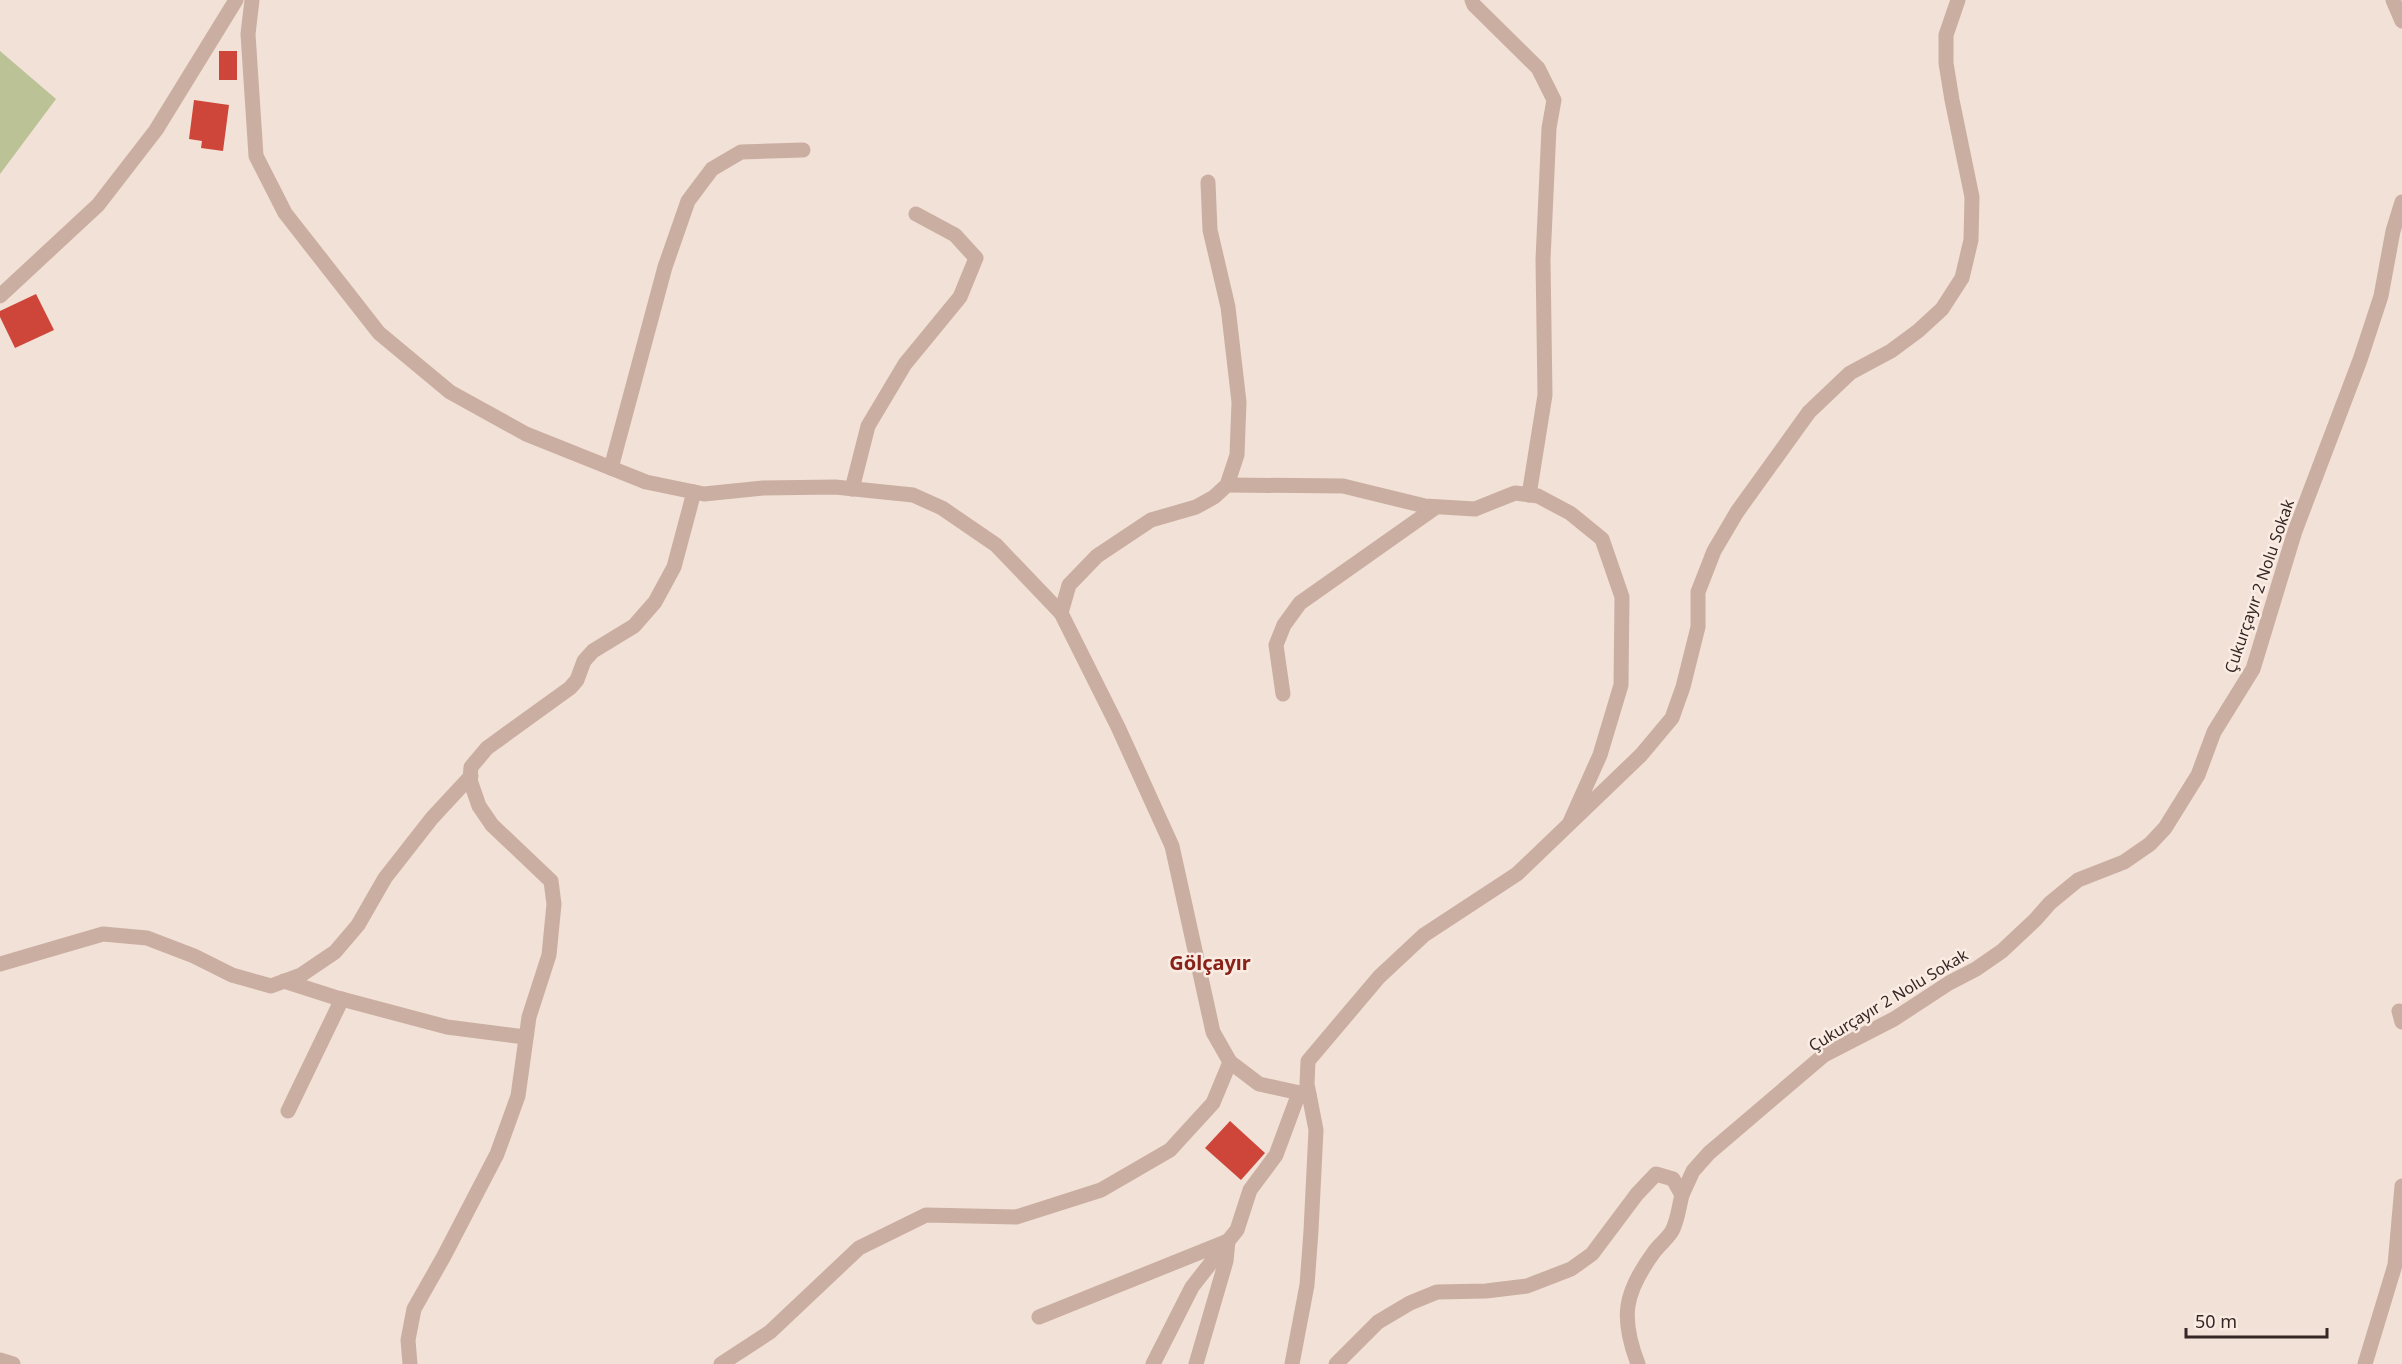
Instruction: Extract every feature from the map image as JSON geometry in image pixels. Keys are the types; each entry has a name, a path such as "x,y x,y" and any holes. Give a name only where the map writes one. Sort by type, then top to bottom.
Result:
{"street":[{"path":"0,296 98,204 156,130 236,0"},
{"path":"252,0 248,34 256,156 285,213 379,333 450,392 526,434 646,482 704,494 763,488 852,489 913,495 942,508 996,545 1060,613 1118,727 1173,846 1213,1032 1230,1062 1259,1084 1304,1094"},
{"path":"1472,0 1474,5 1538,68 1554,100 1549,128 1543,261 1545,395 1530,495"},
{"path":"1153,1364 1192,1287 1237,1230 1250,1190 1276,1155 1304,1094 1308,1061 1379,977 1424,935 1517,874 1641,755 1672,718 1683,687 1698,627 1698,592 1714,552 1737,512 1809,412 1850,373 1891,351 1942,309 1962,278 1971,240 1972,197 1946,63 1946,35 1958,0"},
{"path":"2394,0 2402,21"},
{"path":"611,468 665,267 688,201 712,169 741,152 802,150"},
{"path":"1060,613 1070,585 1098,556 1151,520 1196,507 1214,497 1227,485 1237,454 1239,402 1228,307 1210,230 1208,182"},
{"name":"Çukurçayır 2 Nolu Sokak","path":"1638,1364 1629,1340 1626,1311 1635,1280 1655,1250 1672,1231 1682,1195 1693,1171 1710,1153 1824,1055 1894,1019 1949,983 1976,969 2002,951 2050,903 2078,880 2124,861 2150,844 2165,828 2198,776 2214,732 2253,669 2295,531 2360,360 2381,296 2393,231 2402,202"},
{"path":"852,489 868,426 905,364 960,297 976,258 955,235 916,214"},
{"path":"1227,485 1342,486 1425,506 1475,509 1515,493 1538,496 1570,513 1602,539 1622,597 1621,685 1600,755 1569,824"},
{"path":"410,1364 408,1340 414,1309 497,1154 518,1096 525,1037 549,955 554,904 551,881 492,825 478,806 471,767 487,748 570,688 577,680 584,661 592,651 634,626 655,602 674,567 694,492"},
{"path":"1283,694 1276,645 1284,625 1300,603 1436,507"},
{"path":"0,964 103,934 147,938 194,956 232,975 271,986 301,975 335,952 358,925 385,878 432,818 471,776"},
{"path":"284,981 447,1027 525,1037"},
{"path":"288,1111 342,999"},
{"path":"721,1364 770,1332 859,1248 926,1215 1016,1217 1101,1190 1170,1150 1213,1103 1230,1062"},
{"path":"1292,1364 1307,1285 1316,1130 1304,1094"},
{"path":"1336,1364 1378,1322 1410,1303 1437,1292 1486,1292 1527,1286 1571,1269 1592,1254 1637,1194 1656,1174 1673,1179 1682,1195"},
{"path":"2365,1364 2395,1265 2402,1186"},
{"path":"1039,1317 1228,1241"},
{"path":"1196,1364 1226,1261 1228,1241"},
{"path":"0,1360 13,1364"}],"green space":[{"path":"0,51 56,99 0,174"}],"building":[{"path":"219,51 237,51 237,80 219,80"},
{"path":"194,100 229,105 223,151 201,148 202,141 189,139"},
{"path":"36,294 54,330 15,348 0,317 0,311"},
{"path":"1230,1121 1265,1153 1241,1180 1205,1148"}],"district":[{"name":"Gölçayır","path":"1210,963"}]}
